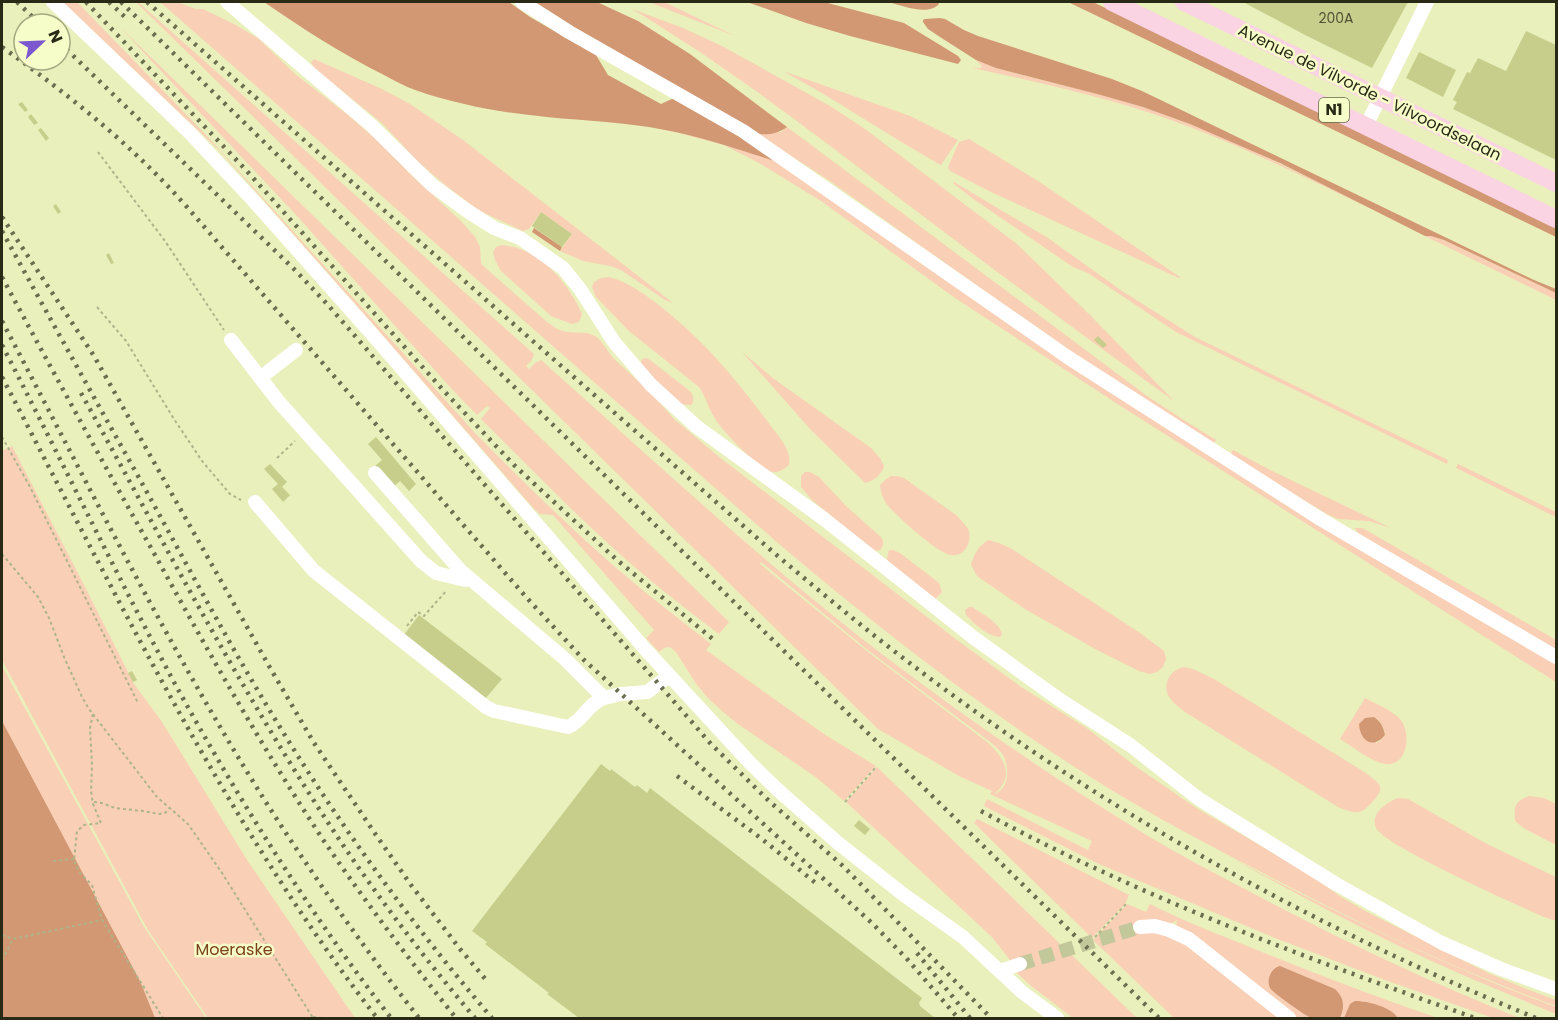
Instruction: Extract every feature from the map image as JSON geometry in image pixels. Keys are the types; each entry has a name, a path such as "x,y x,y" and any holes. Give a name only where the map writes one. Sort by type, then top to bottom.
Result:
{"main road":[{"name":"Avenue de Vilvorde - Vilvoordselaan","path":"1112,2 1557,219"},
{"name":"Avenue de Vilvorde - Vilvoordselaan","path":"1184,2 1557,183"}],"lane":[{"path":"53,2 189,133 252,199 669,676 751,764 808,818 866,866 963,937 1022,992 1057,1018"},
{"path":"226,2 371,125 432,185 494,228 520,238 563,268 580,289 614,342 651,385 697,427 824,519 974,638 1060,700 1130,745 1199,799 1336,884 1442,943 1501,969 1557,989"},
{"path":"522,2 569,32 743,131 1069,358 1322,520 1557,657"},
{"path":"1366,126 1427,2"},
{"path":"231,340 260,378 421,561 432,571 465,580 470,579"},
{"path":"260,378 296,350"},
{"path":"375,473 470,579 565,659 604,698"},
{"path":"255,502 314,571 397,638 494,711 568,727 575,724 597,700 621,694 647,692 669,676"},
{"path":"1140,927 1155,926 1189,939 1288,1018"},
{"path":"1000,971 1020,964"}],"path":[{"path":"98,152 159,232 231,340"},
{"path":"97,307 126,341 202,461 230,494 248,504 255,502"},
{"path":"277,458 306,431"},
{"path":"2,436 138,702"},
{"path":"2,554 38,597 82,697 93,714 157,798 188,824 222,873 313,1018 322,1018"},
{"path":"397,638 418,612 424,616 446,591 450,576"},
{"path":"93,714 90,728 93,765 91,782 93,802 101,823 84,825 77,831 74,859 80,873 92,885 102,920 163,1018"},
{"path":"845,802 876,767"},
{"path":"93,802 115,808 159,814 169,809"},
{"path":"53,861 74,859"},
{"path":"1095,937 1126,904"},
{"path":"2,935 14,939 102,920"},
{"path":"2,960 14,939"}],"green space":[{"path":"62,2 77,2 209,138 475,433 561,518 626,576 711,644 706,650 827,736 876,766 844,801 817,778 722,711 697,685 676,652 670,647 659,652 646,638 654,630 553,515 540,514 535,510 219,150"},
{"path":"136,2 534,354 526,366 529,369 541,360 764,558 856,634 931,691 1076,791 1181,855 1355,946 1519,1018 1493,1018 1385,980 1275,938 1099,864 984,806 987,799 1088,850 1092,841 990,794 992,791 959,776 878,729","holes":["761,562 869,651 999,749 1007,766 1007,778 999,792 994,794 1005,781 1005,767 998,754 987,742 868,652 760,564"]},
{"path":"160,2 177,2 196,9 203,9 259,39 295,74 388,150 407,171 461,221 475,237 480,247 481,264 547,322 566,332 587,333 595,336 613,358 650,392 674,419 718,456 1021,687 1088,729 1135,766 1198,809 1309,874 1341,897 1488,973 1556,1000 1556,1006 1399,941 1236,859 1114,792 992,711 884,630 779,544"},
{"path":"649,2 664,2 735,36 654,4"},
{"path":"632,9 683,28 722,46 830,106 865,129 1017,244 1174,401 1006,279 772,103 703,54"},
{"path":"120,27 729,622 719,634 664,592 546,484 481,419 490,408 487,406 477,415 297,216"},
{"path":"314,59 410,104 463,140 673,303 621,270 583,261 560,251 572,234 541,212 529,229 523,231 480,211 418,162 383,124 314,68 311,62"},
{"path":"976,60 1017,74 1123,100 1173,117 1260,154 1373,210 1259,156 1164,117 1110,101 973,68 982,66"},
{"path":"783,71 910,116 958,140 941,165"},
{"path":"787,127 1147,396 1216,440 1212,446 1076,356 827,179 757,134 781,132"},
{"path":"667,130 772,154 1020,330 1556,663 1556,682 955,298 821,201 759,163 724,145"},
{"path":"969,139 1038,181 1180,277 991,192 950,171 948,167 959,142"},
{"path":"954,182 1048,238 1122,291 1195,337 1448,460 1447,464 1176,332 1088,273 1073,267 972,198"},
{"path":"1425,236 1444,240 1556,293 1556,300"},
{"path":"502,245 528,253 551,269 576,302 582,314 579,322 572,324 551,316 501,271 493,252 496,247"},
{"path":"609,277 626,283 650,298 685,327 711,353 736,381 781,440 788,452 789,465 772,472 758,464 718,423 699,387 629,331 596,297 592,287 594,282"},
{"path":"742,352 774,379 871,448 884,466 879,474 865,483 811,430"},
{"path":"646,358 691,392 693,400 691,405 681,404 641,368 641,361"},
{"name":"Moeraske","path":"12,446 134,684 162,722 247,860 355,1018 208,1018 148,930 2,660 2,451"},
{"path":"1233,450 1391,528 1369,521 1338,519 1327,514 1229,456"},
{"path":"1458,464 1556,512 1556,517 1456,468"},
{"path":"805,472 819,477 846,506 881,537 883,544 880,550 875,551 869,547 812,500 801,487 801,476"},
{"path":"891,476 904,478 959,518 967,527 969,534 969,543 964,551 951,555 936,548 886,503 880,485"},
{"path":"1355,528 1366,530 1556,640 1556,651 1389,554 1357,532"},
{"path":"988,540 1012,549 1140,633 1164,651 1166,659 1163,667 1150,674 1139,671 1025,609 977,576 971,565 972,561 979,548"},
{"path":"889,550 900,553 939,583 942,592 935,599 890,564 887,559"},
{"path":"969,607 994,622 1002,634 1000,637 985,632 973,622 966,615 965,610"},
{"path":"2,666 144,927 206,1018 2,1018"},
{"path":"1184,667 1214,679 1366,773 1379,784 1378,795 1359,812 1338,807 1185,712 1172,700 1166,688 1171,675"},
{"path":"1365,698 1398,717 1405,730 1406,746 1400,759 1386,764 1368,757 1340,739","holes":["1374,717 1381,724 1385,735 1376,743"]},
{"path":"877,767 1137,1018 1073,1018 1014,970 1034,962 1033,958 1013,964 992,937 846,802"},
{"path":"1529,796 1544,798 1556,804 1556,845 1525,829 1515,821 1516,805 1520,800"},
{"path":"1398,798 1408,799 1485,843 1556,877 1556,921 1453,875 1384,836 1376,828 1375,818 1380,809"},
{"path":"977,819 1129,895 1125,904 1092,938 974,823"},
{"path":"1231,858 1420,951 1556,1007 1556,1014 1397,945"},
{"path":"1127,904 1146,912 1150,904 1298,967 1438,1018 1295,1018 1176,925 1177,920 1169,925 1139,924 1125,929 1126,933 1141,930 1180,938 1282,1018 1174,1018 1093,940"}],"shaded area":[{"path":"264,2 509,2 530,17 596,55 608,75 661,104 674,98 734,132 775,161 707,140 650,127 514,113 481,108 434,96 405,86 353,59"},
{"path":"534,2 597,2 638,21 690,54 787,127 773,134 757,134"},
{"path":"747,2 824,2 904,23 961,60 958,64 850,36"},
{"path":"888,2 938,2 939,4 934,8 922,10"},
{"path":"1068,2 1093,2 1556,227 1556,237"},
{"path":"940,18 978,36 1112,79 1142,91 1556,289 1556,293 1444,240 1425,236 1280,163 1190,124 1143,107 996,68 976,60 928,29 923,22 925,19"},
{"path":"534,228 562,247 560,251 532,232"},
{"path":"1374,717 1381,724 1385,735 1372,743 1362,735 1359,724 1365,718"},
{"path":"2,721 140,981 155,1018 2,1018"},
{"path":"1280,966 1335,989 1343,1002 1340,1018 1315,1019 1309,1017 1272,990 1269,978 1274,969"},
{"path":"1355,1001 1379,1005 1398,1018 1344,1018 1350,1004"}],"building":[{"path":"1243,2 1408,2 1372,68"},
{"path":"1526,31 1556,45 1556,160 1453,109 1457,102 1453,100 1467,72 1470,73 1478,58 1506,71"},
{"path":"1419,52 1456,70 1443,97 1406,78"},
{"path":"22,102 28,110 25,112 18,104"},
{"path":"31,114 38,123 34,125 28,117"},
{"path":"41,128 49,138 46,141 38,130"},
{"path":"56,204 61,212 58,214 53,206"},
{"path":"541,212 572,234 562,247 532,226"},
{"path":"109,253 114,263 111,264 106,255"},
{"path":"1098,336 1107,345 1103,348 1094,340"},
{"path":"376,437 416,484 409,491 400,481 393,487 375,466 382,460 368,444"},
{"path":"270,464 287,482 282,487 290,495 283,502 272,489 278,484 264,469"},
{"path":"419,615 502,679 485,699 403,636"},
{"path":"132,671 137,680 133,682 128,673"},
{"path":"601,764 647,793 650,788 922,998 920,1006 935,1018 579,1018 547,994 549,993 485,944 487,942 472,931"},
{"path":"859,820 870,829 865,835 854,826"}],"tunnel":[{"path":"1020,964 1140,927"}],"railway":[{"path":"17,2 27,12"},
{"path":"86,2 246,170 444,391 515,466 617,560 714,640"},
{"path":"109,2 125,17"},
{"path":"121,2 1159,1018"},
{"path":"147,2 773,552 890,648 980,715 1131,815 1289,904 1370,945 1536,1018"},
{"path":"2,47 99,122 166,184 526,597 584,660 873,924 908,960 958,1018"},
{"path":"72,55 296,271 328,305 711,744 769,801 843,866 991,1018"},
{"path":"2,217 94,356 314,743 411,885 487,981"},
{"path":"2,231 224,632 278,724 379,875 434,948 492,1018"},
{"path":"2,277 196,628 281,773 357,889 456,1018"},
{"path":"2,321 131,567 233,748 323,888 419,1018"},
{"path":"2,345 131,600 199,727 250,813 304,897 391,1018"},
{"path":"2,377 131,624 222,787 270,866 322,943 377,1018"},
{"path":"81,393 202,614 299,777 383,902 475,1018"},
{"path":"677,776 762,839 818,885"},
{"path":"981,811 1069,856 1192,911 1475,1018"},
{"path":"917,953 970,1018"}]}
